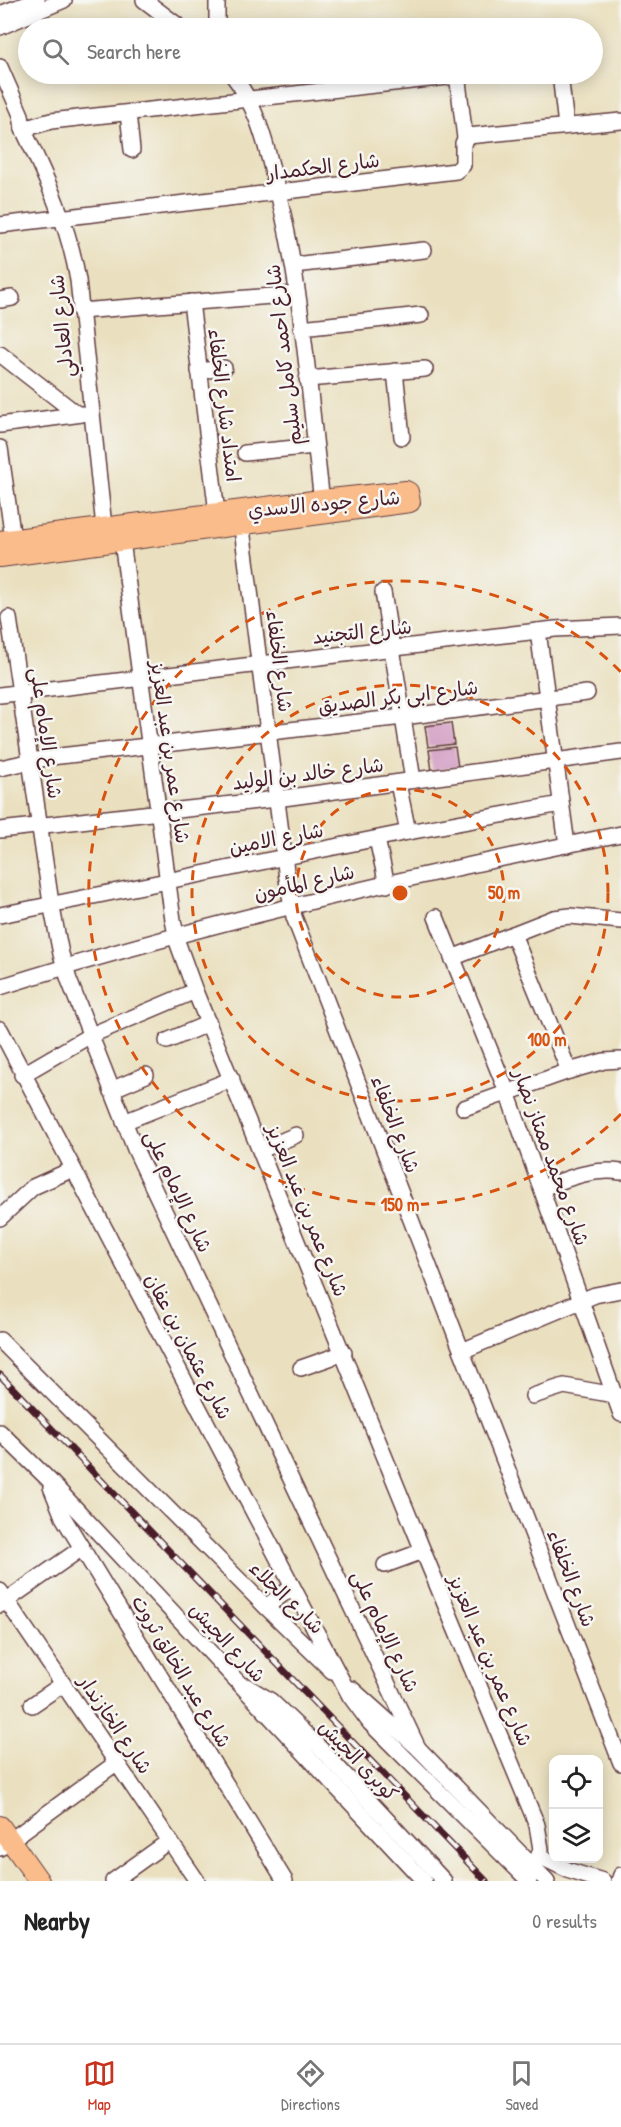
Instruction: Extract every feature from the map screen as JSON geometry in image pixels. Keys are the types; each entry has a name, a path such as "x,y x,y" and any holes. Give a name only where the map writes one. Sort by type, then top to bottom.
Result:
{"main road":[{"name":"شارع جوده الاسدي","path":"0,557 122,541 241,518 322,508"},
{"name":"شارع جوده الاسدي","path":"7,540 217,513 241,518"},
{"path":"3,1838 39,1881"}],"street":[{"path":"0,14 37,0"},
{"path":"21,18 64,0"},
{"path":"144,0 168,18"},
{"path":"217,0 217,18"},
{"path":"0,27 18,19"},
{"name":"شارع العادلي","path":"0,66 21,115 23,129 63,218 75,265 80,311 84,413 104,527"},
{"name":"شارع احمد كامل سليم","path":"239,84 250,100 261,126 279,192 294,266 322,508"},
{"path":"23,129 51,121 250,100 344,84"},
{"name":"شارع الحكمدار","path":"0,225 456,171 463,165 465,138 458,84"},
{"path":"561,84 566,126"},
{"name":"شارع العادلي","path":"0,93 16,122 23,129"},
{"path":"128,113 132,150"},
{"path":"465,138 472,135 621,121"},
{"path":"294,266 424,250"},
{"path":"80,311 297,294"},
{"name":"امتداد شارع الخلفاء","path":"191,302 217,513"},
{"path":"302,328 421,315"},
{"path":"4,360 84,413"},
{"path":"199,371 224,368"},
{"path":"308,379 425,369"},
{"path":"395,371 402,437"},
{"path":"0,425 84,413"},
{"path":"245,453 315,446"},
{"path":"0,448 7,540"},
{"name":"شارع الخلفاء","path":"241,518 291,905 302,940 621,1763"},
{"name":"شارع عمر بن عبد العزيز","path":"122,541 176,935 195,991 537,1825 541,1841 534,1869"},
{"path":"383,592 403,717 408,832"},
{"name":"شارع الإمام على","path":"9,618 51,903 64,967 124,1122 418,1749"},
{"name":"شارع التجنيد","path":"0,695 538,631 621,626"},
{"path":"538,631 567,845"},
{"name":"شارع ابى بكر الصديق","path":"0,768 51,757 403,717 587,693"},
{"name":"شارع خالد بن الوليد","path":"0,830 276,799 621,752"},
{"name":"شارع الامين","path":"0,915 408,832 561,804"},
{"name":"شارع المأمون","path":"0,987 176,935 291,905 621,834"},
{"path":"377,839 387,885"},
{"name":"شارع محمد ممتاز نصار","path":"436,916 507,1092 581,1300 618,1396 621,1414"},
{"path":"453,958 562,916 621,921"},
{"path":"513,934 569,1071"},
{"path":"22,1075 89,1036 195,991"},
{"path":"167,1041 209,1023"},
{"name":"شارع عثمان بن عفان","path":"0,1029 22,1075 359,1710 492,1846 534,1869"},
{"path":"464,1108 569,1071 604,1061 621,1060"},
{"path":"111,1090 146,1075"},
{"path":"124,1122 232,1079"},
{"path":"261,1150 296,1135"},
{"path":"0,1218 33,1187 73,1169"},
{"path":"542,1188 585,1173 621,1172"},
{"path":"462,1350 581,1300 621,1290"},
{"name":"شارع الجلاء","path":"0,1340 266,1607 418,1749 547,1881"},
{"path":"301,1368 344,1353"},
{"path":"533,1395 564,1386 618,1396"},
{"name":"شارع الجيش","path":"0,1432 49,1480 424,1881"},
{"name":"شارع عبد الخالق ثروت","path":"49,1480 63,1517 285,1881"},
{"path":"2,1599 82,1548"},
{"path":"386,1565 423,1551"},
{"path":"266,1607 292,1587"},
{"name":"شارع الخازندار","path":"2,1599 63,1684 196,1881"},
{"name":"كوبرى الجيش","path":"235,1681 271,1701 317,1745 444,1881"},
{"path":"32,1705 63,1684"},
{"path":"3,1838 116,1762"},
{"path":"113,1881 169,1841"},
{"path":"534,1869 562,1868 603,1881"},
{"path":"620,1881 621,1875"}],"building":[{"path":"451,723 454,744 428,747 425,726"},
{"path":"455,747 458,767 432,771 429,750"}],"railway":[{"path":"0,1375 486,1881"}]}
